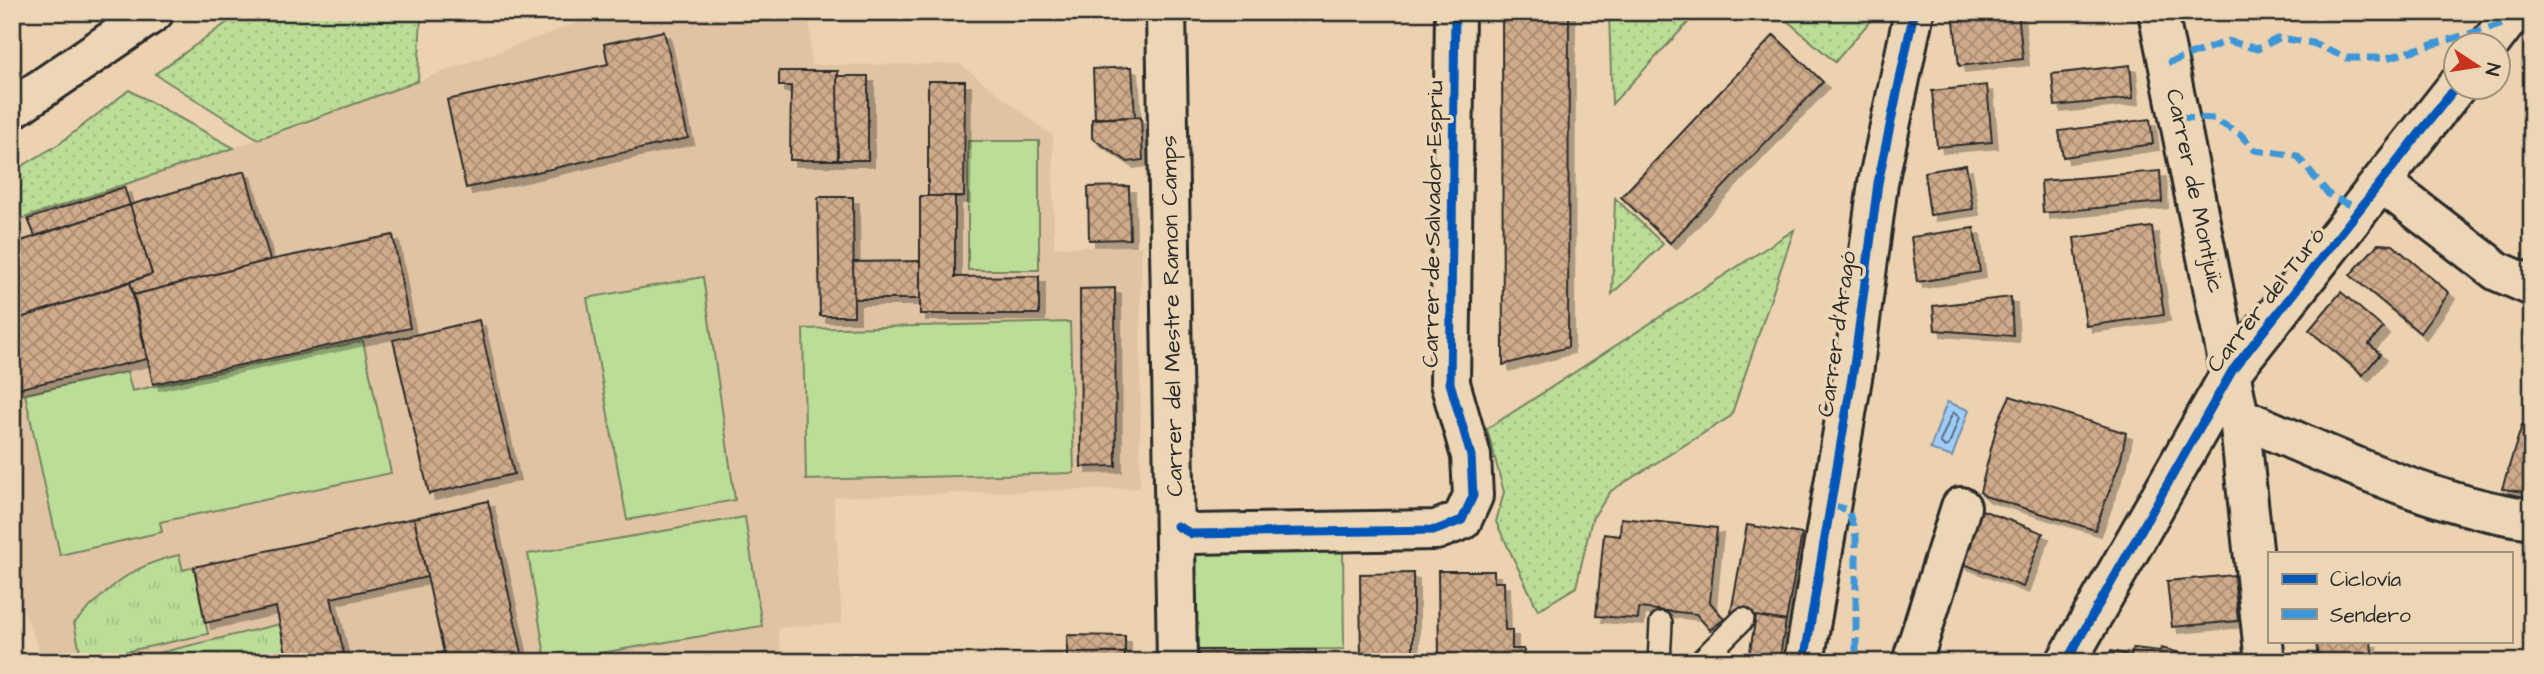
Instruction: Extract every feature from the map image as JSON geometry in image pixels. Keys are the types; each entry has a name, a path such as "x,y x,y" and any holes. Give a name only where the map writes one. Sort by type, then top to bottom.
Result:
{"street":[{"path":"12,109 154,12"},
{"name":"Carrer del Mestre Ramon Camps","path":"1166,12 1177,526 1177,662"},
{"name":"Carrer de Salvador Espriu","path":"1177,526 1192,534 1436,530 1462,520 1473,496 1471,456 1450,383 1455,12"},
{"name":"Carrer d'Aragó","path":"1804,662 1852,379 1878,183 1914,12"},
{"name":"Carrer de Montjuïc","path":"2158,12 2232,371 2265,662"},
{"path":"2499,32 2514,12"},
{"name":"Carrer del Turó","path":"2066,662 2232,371 2444,102"},
{"path":"2382,183 2497,271 2532,286"},
{"path":"2239,417 2365,473 2437,498 2532,519"},
{"path":"1912,662 1961,507"}],"lane":[{"path":"1700,662 1743,619"},
{"path":"1659,662 1661,623"}],"shaded area":[{"path":"607,12 810,12 811,65 960,64 1053,136 1054,247 1141,247 1140,488 834,497 842,623 778,628 782,662 44,662 12,581 12,222 242,145"}],"green space":[{"path":"242,12 421,12 418,81 258,139 155,74"},
{"path":"1609,12 1698,12 1612,104"},
{"path":"1777,12 1878,12 1835,62"},
{"path":"129,90 234,148 12,222 12,172 59,144"},
{"path":"968,141 1039,141 1039,270 968,270"},
{"path":"1615,198 1663,244 1612,294"},
{"path":"1794,230 1731,416 1611,491 1592,519 1576,587 1538,610 1496,522 1504,492 1487,429"},
{"path":"703,277 735,500 627,520 587,298"},
{"path":"1070,322 1074,473 806,480 803,329"},
{"path":"363,341 391,473 160,522 162,532 60,555 25,394 127,372 132,391"},
{"path":"745,517 762,626 546,662 528,554"},
{"path":"1343,548 1344,649 1192,650 1192,551"},
{"path":"179,555 183,570 194,567 208,634 82,661 74,623 110,589 133,572 162,559"},
{"path":"280,624 288,662 121,662"}],"water":[{"path":"1947,402 1969,410 1952,457 1930,449"}],"building":[{"path":"1502,12 1569,12 1568,347 1503,365"},
{"path":"1953,12 2018,12 2023,59 1959,66"},
{"path":"664,31 688,138 466,188 447,100 608,64 604,44"},
{"path":"1774,35 1823,82 1670,243 1621,197"},
{"path":"2130,65 2133,98 2055,106 2052,74"},
{"path":"1132,67 1135,117 1095,118 1093,69"},
{"path":"779,71 838,71 838,160 790,160 791,86 779,86"},
{"path":"837,76 868,76 868,160 838,160"},
{"path":"928,81 965,81 964,197 928,197"},
{"path":"1987,85 1992,142 1937,147 1932,91"},
{"path":"1141,117 1143,160 1128,162 1092,138 1092,119"},
{"path":"2150,119 2153,144 2063,157 2059,131"},
{"path":"1966,165 1973,209 1930,215 1924,172"},
{"path":"245,171 270,260 134,295 130,282 152,274 130,205"},
{"path":"2160,171 2162,202 2043,213 2041,181"},
{"path":"1129,186 1130,239 1089,240 1088,187"},
{"path":"124,187 130,205 35,236 28,219"},
{"path":"920,196 955,196 955,277 1039,276 1039,314 920,314"},
{"path":"818,197 853,197 854,316 820,316"},
{"path":"130,205 152,274 12,321 12,244"},
{"path":"2152,227 2164,315 2086,326 2074,238"},
{"path":"1974,228 1980,272 1917,282 1911,237"},
{"path":"393,235 410,328 153,384 134,295 270,260"},
{"path":"2378,244 2393,245 2449,293 2420,333 2350,275"},
{"path":"920,261 920,299 854,299 853,262"},
{"path":"130,282 147,359 12,390 12,321"},
{"path":"1115,288 1116,466 1081,467 1080,289"},
{"path":"2341,292 2383,328 2369,344 2380,354 2363,375 2309,330"},
{"path":"2011,297 2013,336 1935,330 1933,306"},
{"path":"479,320 514,474 429,494 393,340"},
{"path":"2010,396 2126,433 2121,459 2095,530 1985,496 1980,492 1998,421"},
{"path":"2532,424 2532,493 2502,489 2522,425"},
{"path":"488,501 524,662 446,662 414,518"},
{"path":"1979,509 2043,533 2023,587 1961,563"},
{"path":"414,518 427,577 331,598 346,662 288,662 276,607 205,623 194,567"},
{"path":"1621,518 1717,528 1710,602 1724,619 1710,630 1696,614 1639,608 1638,619 1596,616 1604,534 1620,536"},
{"path":"1747,525 1802,534 1786,621 1731,612"},
{"path":"1438,571 1494,571 1494,582 1504,582 1505,630 1512,630 1512,649 1524,649 1524,662 1439,662"},
{"path":"1413,573 1413,662 1361,662 1360,574"},
{"path":"2234,575 2238,621 2172,627 2167,581"},
{"path":"1756,616 1786,621 1779,662 1748,662"},
{"path":"1067,635 1125,636 1125,662 1062,662 1067,660"},
{"path":"2316,642 2371,642 2373,662 2318,662"},
{"path":"2133,648 2160,651 2161,648 2180,653 2177,662 2108,662 2111,651 2131,656"},
{"path":"1192,650 1316,650 1316,662 1192,662"},
{"path":"444,652 446,662 402,662"},
{"path":"2242,654 2243,662 2182,662 2182,661"}],"marked path":[{"path":"2168,63 2228,41 2257,49 2279,38 2313,43 2347,58 2387,58 2506,23"},
{"path":"2179,117 2214,119 2240,134 2255,150 2297,156 2331,197 2361,209"},
{"path":"1831,505 1848,510 1856,536 1856,662"}],"cycle path":[{"path":"1177,526 1192,534 1436,530 1462,520 1473,496 1471,456 1450,383 1455,12"},
{"path":"1804,662 1854,366 1878,183 1914,12"},
{"path":"2066,662 2232,371 2444,102"}]}
